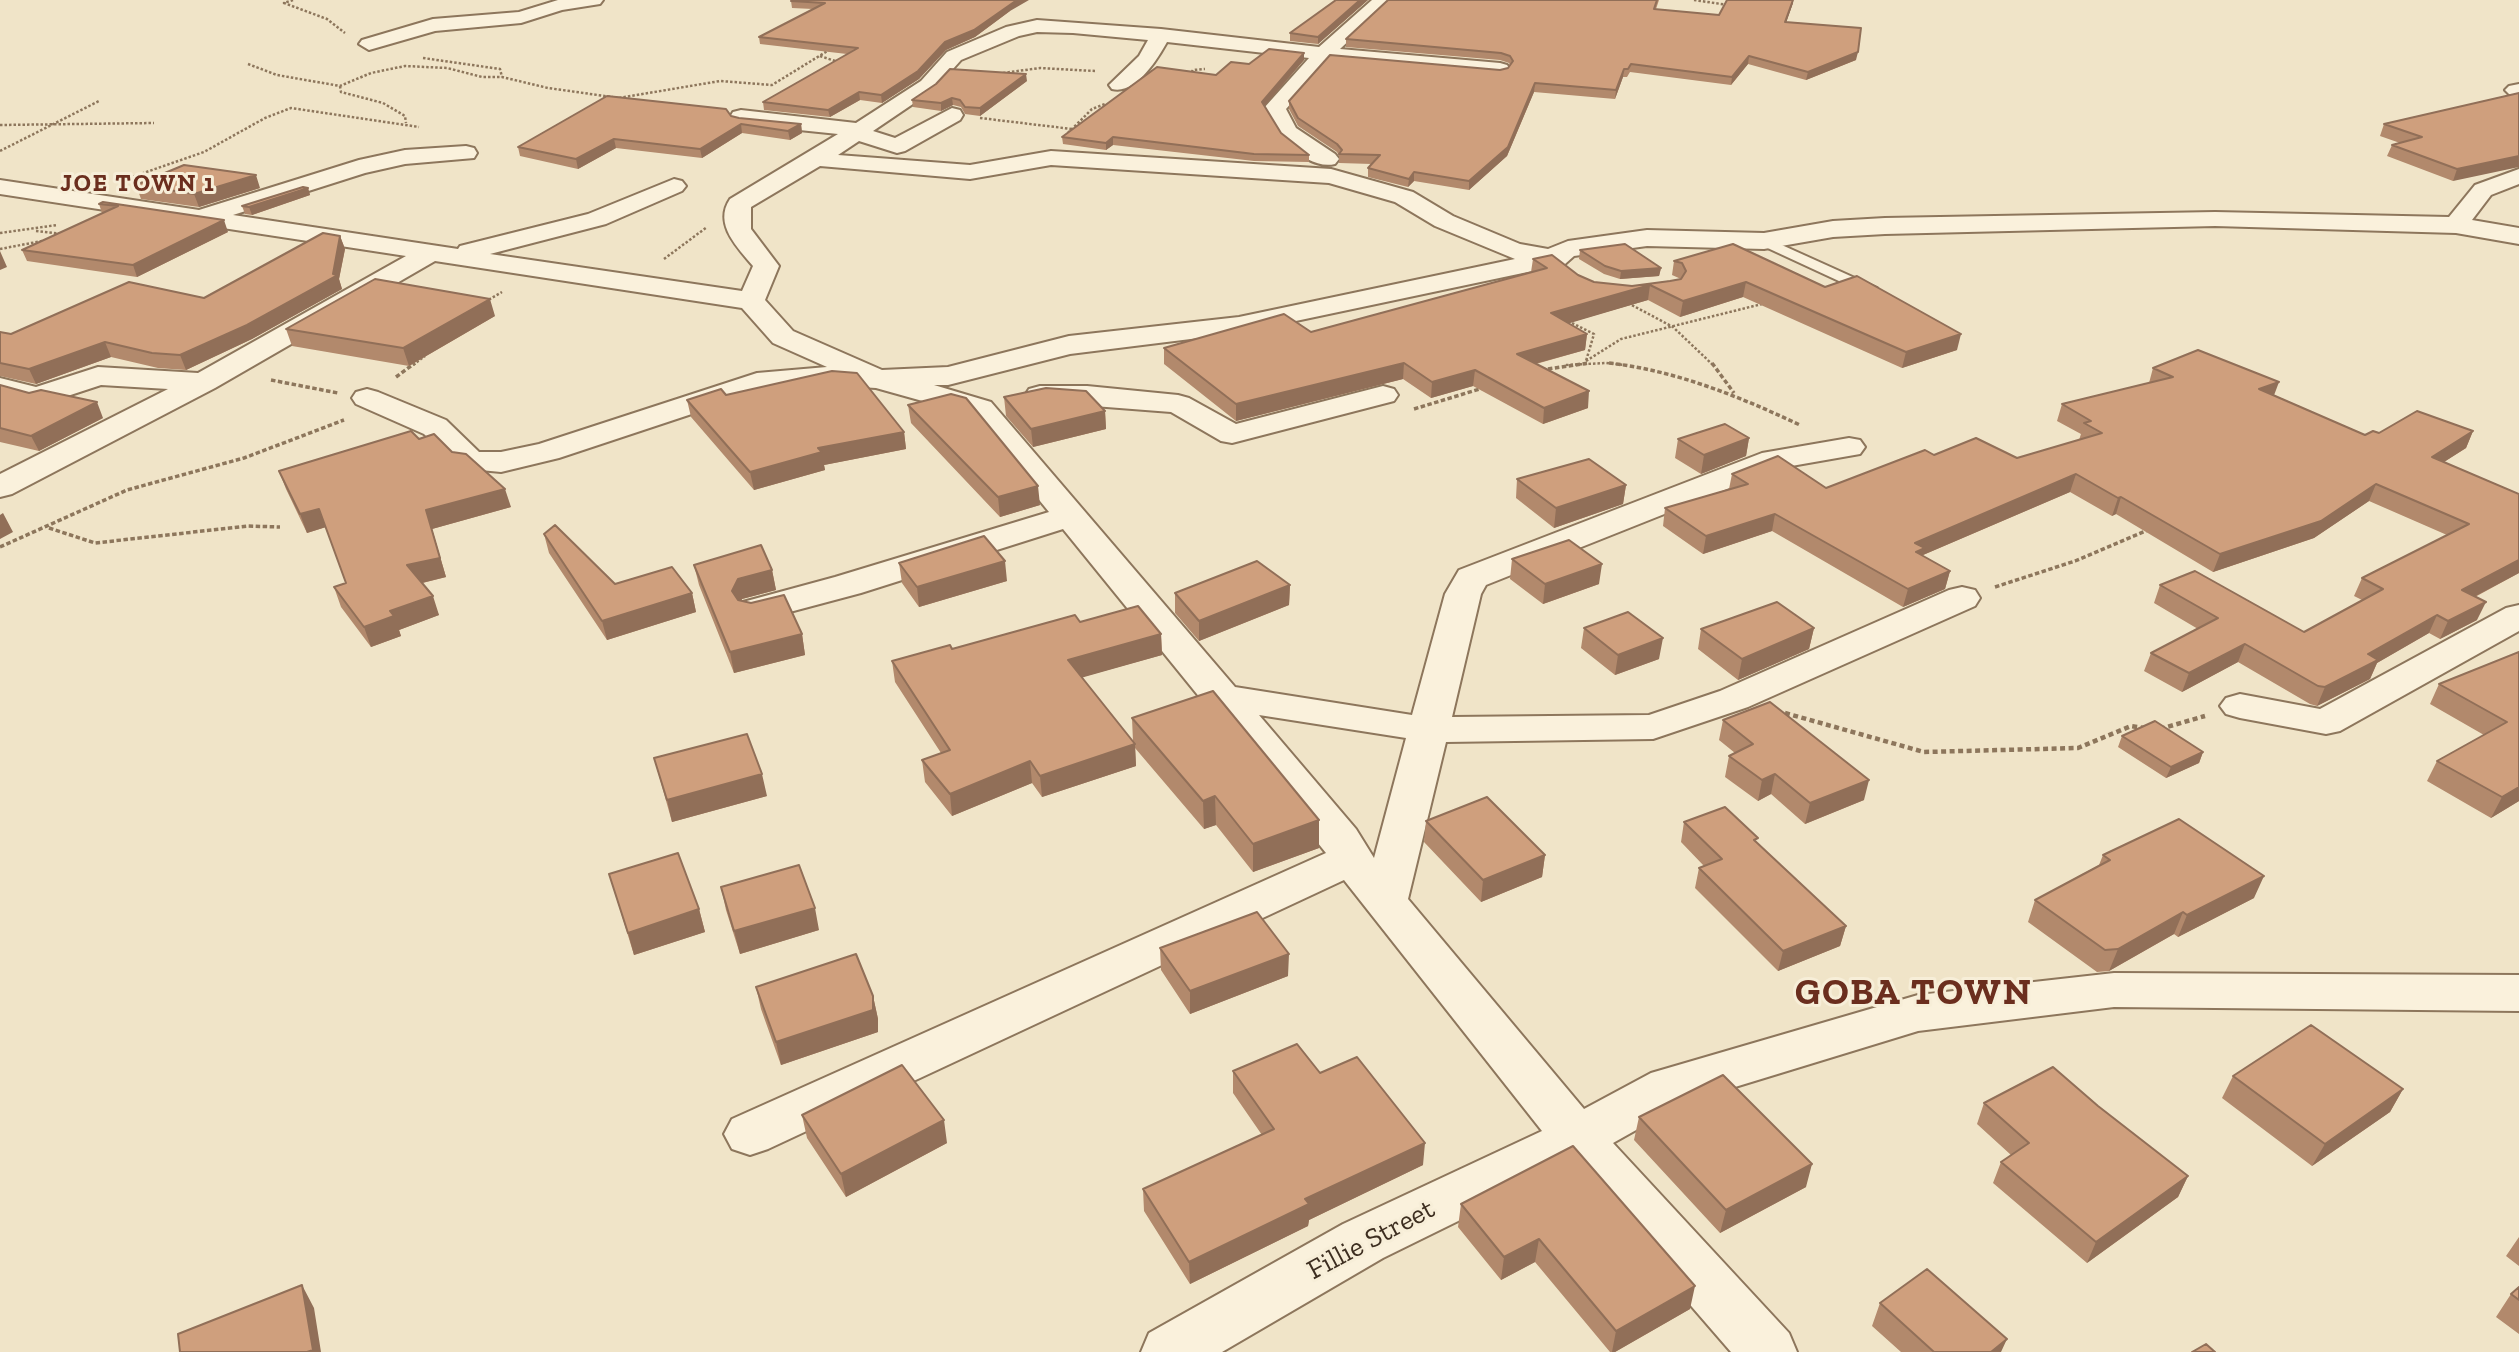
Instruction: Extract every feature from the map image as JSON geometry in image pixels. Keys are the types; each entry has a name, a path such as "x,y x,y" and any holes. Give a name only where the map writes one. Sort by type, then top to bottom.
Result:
{"street":[{"path":"369,44 433,25 521,17 560,5 594,0"},
{"path":"1327,159 1290,136 1279,124 1275,108 1325,52 1383,0"},
{"path":"751,301 766,266 738,230 739,204 816,159 928,85 954,56 1013,31 1037,26 1073,27 1396,61 1500,69"},
{"path":"1119,85 1147,59 1161,35"},
{"path":"741,117 858,131 897,146 952,115"},
{"path":"199,218 359,167 405,158 466,153"},
{"path":"816,159 970,172 1051,158 1331,176 1404,197 1444,220 1514,251 1556,258 1593,285"},
{"path":"2456,225 2483,190 2519,176"},
{"path":"0,487 443,254 597,219 674,186"},
{"path":"0,187 751,301 783,337 878,379 979,408 1042,394 1178,404 1232,434 1383,394"},
{"path":"375,401 435,427 470,461 501,462 548,451 757,382 826,376 878,379 948,376 1069,345 1239,325 1556,258 1568,249 1647,238 1764,241 1833,229 2215,219 2456,225 2519,236"},
{"path":"0,387 37,397 98,376 204,382"},
{"path":"979,408 1341,839 1352,859 1385,901 1577,1138 1768,1352"},
{"path":"1385,901 1431,730 1463,594 1472,578 1773,460 1849,447"},
{"path":"755,610 1070,516"},
{"path":"1221,697 1431,730 1653,727 1734,699 1962,598"},
{"path":"2239,706 2326,722 2519,616"},
{"path":"750,1134 1352,859"},
{"name":"Fillie Street","path":"1170,1352 1363,1241 1577,1138 1669,1087 1918,1013 2114,990 2519,993"}],"lane":[{"path":"1764,241 1880,294"}],"path":[{"path":"1694,0 1730,5"},
{"path":"620,98 720,81 772,85 830,49"},
{"path":"248,64 277,75 340,86 371,73 405,66 447,68 482,77 502,77 548,88 643,101"},
{"path":"340,86 341,92 383,103 405,116 406,123"},
{"path":"0,151 56,125 99,100"},
{"path":"61,197 113,183 204,152 265,118 291,108 406,123 426,129"},
{"path":"952,115 1073,129"},
{"path":"0,125 154,123"},
{"path":"29,230 73,235"},
{"path":"484,302 543,269"},
{"path":"1593,285 1673,327 1710,361 1735,394"},
{"path":"1586,362 1621,339 1765,303"},
{"path":"1558,316 1594,334 1586,362"},
{"path":"0,547 48,528 127,490 244,458 375,401 432,351"},
{"path":"1530,373 1555,365 1586,362 1658,370 1735,394 1849,447"},
{"path":"204,382 264,379 375,401"},
{"path":"1383,394 1409,411 1492,385"},
{"path":"1962,598 2075,561 2158,525"},
{"path":"48,528 95,543 248,526 280,527"},
{"path":"1734,699 1924,752 2078,748 2132,726 2161,729 2239,706"}],"building":[{"path":"792,0 1017,0 974,30 945,42 918,71 881,95 859,92 828,110 763,102 858,48 759,37 825,3"},
{"path":"1336,0 1360,0 1318,37 1290,33"},
{"path":"1388,0 1657,0 1654,9 1719,15 1727,0 1793,0 1785,22 1861,28 1858,52 1808,72 1749,56 1732,77 1631,64 1628,69 1624,69 1616,90 1535,83 1508,147 1469,181 1414,172 1409,179 1368,168 1380,155 1339,154 1342,150 1337,144 1298,118 1289,101 1330,55 1500,70 1508,68 1513,61 1510,56 1501,53 1346,39"},
{"path":"1269,49 1304,53 1262,102 1281,133 1309,155 1254,154 1113,137 1106,143 1062,137 1157,67 1216,75 1231,62 1249,64"},
{"path":"950,69 1026,74 980,108 965,107 960,100 952,98 941,103 912,100 936,84"},
{"path":"2519,93 2519,156 2457,169 2392,145 2422,137 2384,124"},
{"path":"607,96 726,109 731,116 739,118 801,124 788,131 741,124 700,149 614,139 576,159 518,147"},
{"path":"184,165 256,175 194,194 136,185"},
{"path":"303,187 308,188 249,207 242,206"},
{"path":"103,202 224,220 133,265 22,250 118,206 99,204"},
{"path":"323,233 340,236 333,274 338,275 247,325 180,355 152,353 105,342 29,369 0,363 0,332 11,334 129,282 204,298"},
{"path":"1625,244 1661,268 1621,271 1605,266 1580,250"},
{"path":"1733,244 1825,287 1857,276 1961,334 1906,352 1746,282 1683,301 1650,285 1551,313 1587,334 1517,354 1589,391 1544,408 1475,370 1432,382 1404,363 1236,404 1164,348 1284,314 1311,332 1547,268 1533,259 1552,255 1578,275 1594,282 1632,286 1681,279 1686,271 1682,263 1674,261"},
{"path":"375,279 490,299 403,348 286,329"},
{"path":"2198,350 2279,382 2259,389 2365,435 2373,431 2379,433 2417,411 2473,431 2432,457 2519,494 2519,560 2462,590 2486,602 2448,621 2437,615 2368,654 2378,660 2325,687 2318,686 2245,644 2189,673 2151,653 2218,618 2160,585 2195,571 2304,632 2383,589 2362,578 2469,524 2376,484 2321,521 2220,554 2076,474 1915,543 1925,548 1916,552 1950,571 1908,589 1775,514 1706,536 1665,508 1748,484 1732,474 1778,456 1826,488 1925,450 1934,455 1976,438 2017,458 2102,433 2084,423 2091,421 2062,404 2173,377 2153,368"},
{"path":"832,371 857,373 904,432 818,448 822,452 750,472 687,400 721,389 726,395"},
{"path":"0,385 29,393 41,390 97,402 31,436 0,428"},
{"path":"1046,388 1086,391 1105,411 1031,429 1004,397"},
{"path":"951,394 966,398 1038,486 998,497 908,405"},
{"path":"1725,424 1749,438 1704,455 1678,439"},
{"path":"411,431 419,439 434,434 452,452 466,454 505,489 426,510 440,558 407,565 433,596 390,611 394,616 364,627 334,587 346,583 319,509 300,514 279,471"},
{"path":"1589,459 1626,485 1556,508 1517,479"},
{"path":"555,525 615,584 672,567 692,593 602,621 544,534"},
{"path":"984,536 1005,561 917,587 899,563"},
{"path":"1569,540 1602,564 1545,584 1512,559"},
{"path":"761,545 772,570 738,579 732,591 738,600 751,603 784,595 802,634 730,652 694,565"},
{"path":"1257,561 1290,585 1199,621 1175,593"},
{"path":"1777,602 1814,628 1742,659 1701,629"},
{"path":"1138,606 1161,634 1068,660 1135,744 1040,776 1030,761 950,794 922,760 950,750 892,661 950,645 952,649 1075,615 1080,622"},
{"path":"1628,612 1663,638 1618,655 1584,628"},
{"path":"2519,652 2519,787 2502,797 2437,761 2507,722 2439,684"},
{"path":"1213,691 1319,820 1253,844 1215,796 1203,801 1132,718"},
{"path":"1770,702 1869,780 1810,803 1775,774 1762,780 1729,756 1753,744 1723,720"},
{"path":"2155,721 2203,752 2171,767 2122,736"},
{"path":"747,734 762,774 667,800 654,758"},
{"path":"1487,797 1545,855 1483,880 1426,821"},
{"path":"1725,807 1758,838 1754,840 1846,926 1783,951 1699,868 1722,859 1684,822"},
{"path":"2179,819 2264,876 2187,915 2183,912 2118,949 2105,950 2035,900 2110,860 2103,855"},
{"path":"678,853 699,909 628,933 609,874"},
{"path":"799,865 815,908 734,931 721,887"},
{"path":"1257,912 1289,954 1190,991 1160,948"},
{"path":"856,954 873,996 873,1010 776,1042 756,987"},
{"path":"2311,1025 2403,1089 2325,1144 2233,1076"},
{"path":"1297,1044 1320,1073 1357,1057 1425,1143 1305,1199 1309,1204 1189,1262 1143,1189 1274,1129 1233,1071"},
{"path":"902,1065 944,1120 841,1174 802,1115"},
{"path":"2053,1067 2188,1176 2096,1242 2001,1162 2029,1143 1984,1103"},
{"path":"1723,1075 1812,1164 1726,1210 1639,1117"},
{"path":"1573,1146 1695,1286 1616,1331 1539,1239 1504,1257 1461,1204"},
{"path":"1927,1269 2007,1339 1991,1352 1934,1352 1880,1303"},
{"path":"302,1285 313,1350 180,1352 178,1334"},
{"path":"2519,1287 2519,1300 2511,1294"},
{"path":"2206,1344 2215,1352 2192,1352"}],"district":[{"name":"JOE TOWN 1","path":"138,184"},
{"name":"GOBA TOWN","path":"1914,993"}]}
